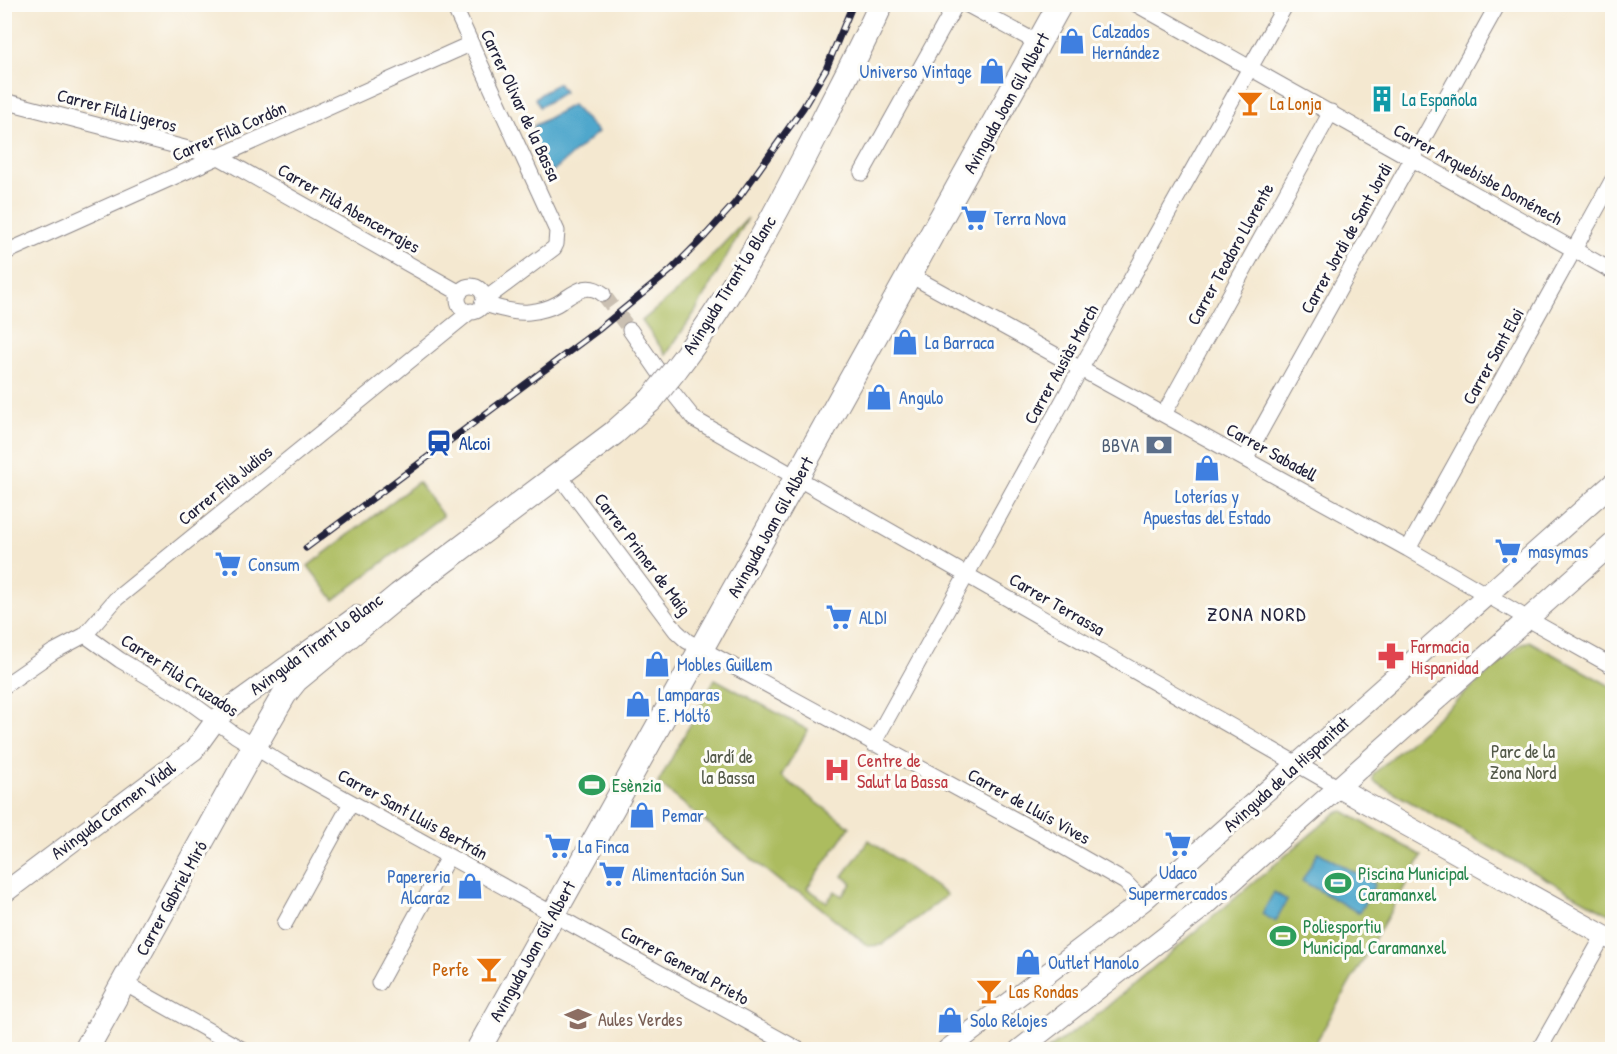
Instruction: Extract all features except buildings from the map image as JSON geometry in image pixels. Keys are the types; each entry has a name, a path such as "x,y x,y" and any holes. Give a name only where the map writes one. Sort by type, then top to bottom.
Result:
{"main road":[{"name":"Avinguda Tirant lo Blanc","path":"254,747 284,695 296,680 423,578 634,418 651,400 707,329 759,242 794,179 882,4"},
{"name":"Avinguda Joan Gil Albert","path":"478,1050 1040,44 1060,4"},
{"name":"Carrer Gabriel Miró","path":"86,1050 254,747"}],"street":[{"name":"Carrer Olivar de la Bassa","path":"453,4 554,222"},
{"path":"862,173 956,4"},
{"path":"966,4 1040,44"},
{"name":"Carrer Arquebisbe Doménech","path":"1136,4 1612,271"},
{"name":"Carrer Ausiàs March","path":"873,744 1286,4"},
{"name":"Carrer Jordi de Sant Jordi","path":"1245,459 1498,4"},
{"name":"Carrer Filà Cordón","path":"4,253 470,44"},
{"name":"Carrer Filà Ligeros","path":"4,101 219,157"},
{"name":"Carrer Teodoro Llorente","path":"1164,414 1331,112"},
{"name":"Carrer Filà Abencerrajes","path":"219,157 460,293"},
{"name":"Carrer Sant Eloi","path":"1408,549 1612,181"},
{"name":"Carrer Filà Judios","path":"4,686 53,652 85,635 116,599 554,248 557,239 554,222"},
{"name":"Carrer Sabadell","path":"910,275 1408,549 1612,666"},
{"path":"479,306 483,294 475,287 464,288 458,302 463,309 479,306 525,313 555,305 579,289 594,288 603,294"},
{"path":"630,330 694,419 797,479"},
{"name":"Carrer Primer de Maig","path":"559,475 676,631 687,641 702,649"},
{"name":"Carrer Terrassa","path":"797,479 1339,788"},
{"name":"Avinguda de la Hispanitat","path":"947,1050 1143,901 1612,484"},
{"path":"1018,1050 1205,906 1612,544"},
{"name":"Avinguda Tirant lo Blanc","path":"215,721 240,699 321,643 389,591 423,578"},
{"name":"Carrer Filà Cruzados","path":"85,635 120,660 183,697 254,747"},
{"name":"Carrer de Lluís Vives","path":"702,649 1041,834 1125,882 1143,901"},
{"name":"Avinguda Carmen Vidal","path":"4,893 194,750 215,721"},
{"name":"Carrer Sant Lluis Bertrán","path":"254,747 553,914"},
{"path":"1339,788 1608,937 1539,1050"},
{"path":"285,923 351,803"},
{"path":"379,983 448,857"},
{"name":"Carrer General Prieto","path":"553,914 799,1050"},
{"path":"124,983 243,1050"}],"green space":[{"path":"748,218 695,312 666,355 642,321 681,288"},
{"path":"418,482 443,516 334,600 308,566"},
{"name":"Parc de la Zona Nord","path":"1529,641 1612,687 1612,916 1373,781 1373,774 1520,645"},
{"name":"Jardí de la Bassa","path":"715,679 808,730 781,776 850,827 807,888 827,902 835,891 842,896 852,883 843,876 869,840 947,895 882,945 868,946 801,892 789,889 658,783"},
{"name":"Poliesportiu Municipal Caramanxel","path":"1343,811 1422,856 1315,1044 1324,1049 1047,1050 1096,1016 1337,812"}],"water":[{"path":"558,83 564,92 540,107 535,98"},
{"path":"572,105 598,132 552,172 534,148 534,126"},
{"name":"Piscina Municipal Caramanxel","path":"1318,852 1375,884 1359,913 1302,881"},
{"path":"1274,892 1287,900 1275,922 1262,914"}],"tunnel":[{"path":"603,294 630,330"}],"railway":[{"path":"306,548 598,330 670,271 735,203 803,108 826,69 853,4"}],"place":[{"name":"Calzados Hernández","path":"1072,41"},
{"name":"Universo Vintage","path":"992,71"},
{"name":"La Española","path":"1382,99"},
{"name":"La Lonja","path":"1250,103"},
{"name":"Terra Nova","path":"974,218"},
{"name":"La Barraca","path":"905,342"},
{"name":"Angulo","path":"879,397"},
{"name":"Alcoi","path":"439,443"},
{"name":"BBVA","path":"1159,445"},
{"name":"Loterías y Apuestas del Estado","path":"1207,468"},
{"name":"masymas","path":"1508,551"},
{"name":"Consum","path":"228,564"},
{"name":"ALDI","path":"839,617"},
{"name":"Farmacia Hispanidad","path":"1391,656"},
{"name":"Mobles Guillem","path":"657,664"},
{"name":"Lamparas E. Moltó","path":"638,704"},
{"name":"Centre de Salut la Bassa","path":"837,770"},
{"name":"Esènzia","path":"592,785"},
{"name":"Pemar","path":"642,815"},
{"name":"Udaco Supermercados","path":"1178,844"},
{"name":"La Finca","path":"558,846"},
{"name":"Alimentación Sun","path":"612,874"},
{"name":"Piscina Municipal Caramanxel","path":"1338,883"},
{"name":"Papereria Alcaraz","path":"470,886"},
{"name":"Poliesportiu Municipal Caramanxel","path":"1283,936"},
{"name":"Outlet Manolo","path":"1028,962"},
{"name":"Perfe","path":"489,969"},
{"name":"Las Rondas","path":"989,991"},
{"name":"Aules Verdes","path":"578,1019"},
{"name":"Solo Relojes","path":"950,1020"}],"district":[{"name":"ZONA NORD","path":"1257,613"}]}
